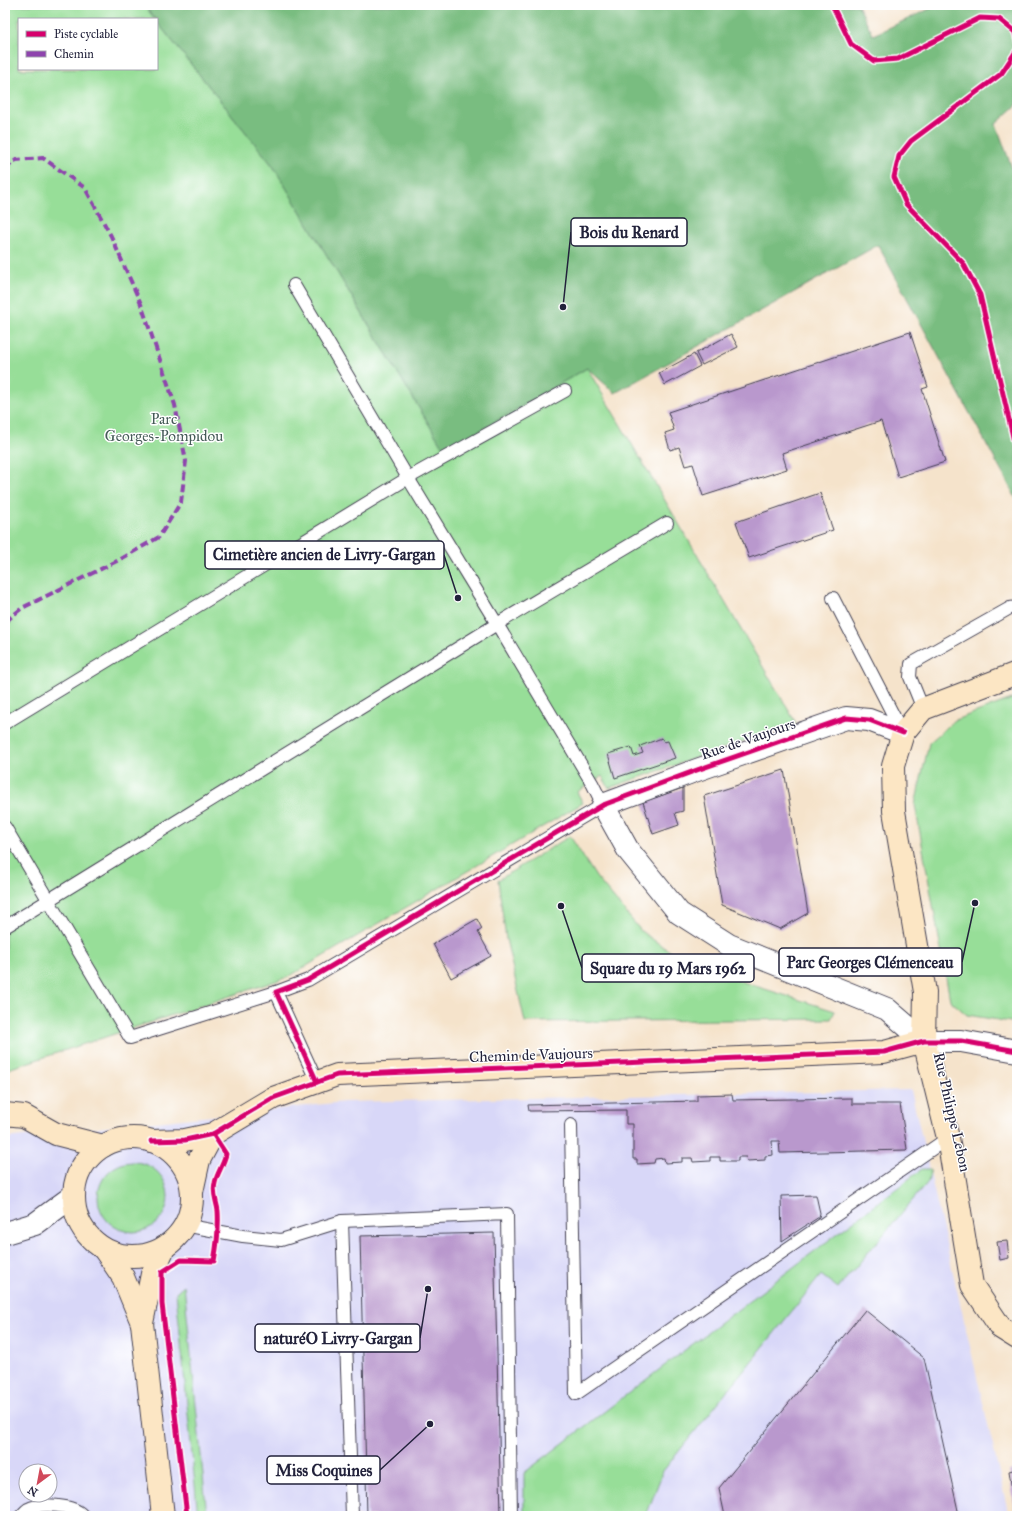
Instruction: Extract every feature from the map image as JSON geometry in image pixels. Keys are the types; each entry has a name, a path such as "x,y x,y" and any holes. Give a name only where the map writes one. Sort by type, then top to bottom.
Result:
{"street":[{"path":"903,733 923,709 1017,673"},
{"name":"Rue de Vaujours","path":"603,805 697,770 846,718 869,720 903,733"},
{"name":"Rue Philippe Lebon","path":"903,733 893,766 894,810 925,992 924,1041 948,1138 972,1285 1001,1328 1017,1338"},
{"path":"603,805 628,850 679,912 729,944 887,1009 924,1041 961,1041 1017,1051"},
{"name":"Chemin de Vaujours","path":"152,1141 185,1140 213,1134 273,1098 337,1075 884,1052 924,1041"},
{"path":"5,1114 24,1116 56,1134 103,1146"},
{"path":"56,1134 70,1151 75,1186 77,1217 87,1235 104,1249 123,1277 142,1322 163,1516"},
{"path":"142,1322 152,1274 164,1248 180,1233 190,1214 192,1194 199,1160 213,1134"},
{"path":"5,1233 34,1224 75,1186 88,1159 103,1146 118,1139 135,1138 152,1141 167,1149 180,1161 188,1176 192,1194"},
{"path":"104,1249 124,1256 145,1255 164,1248"}],"lane":[{"path":"5,827 130,1038 276,992 308,980 603,805 592,783 408,478 294,285"},
{"path":"5,723 408,478 565,390"},
{"path":"5,927 497,624 667,523"},
{"path":"833,598 903,733"},
{"path":"923,709 910,677 911,664 1010,608 1017,607"},
{"path":"276,992 317,1082"},
{"path":"571,1125 576,1394 948,1138"},
{"path":"184,1225 243,1236 281,1240 342,1221 507,1214 511,1516"},
{"path":"342,1221 352,1516"},
{"path":"21,1516 27,1509 44,1506 67,1507 83,1516"}],"shaded area":[{"path":"911,1090 1009,1516 5,1516 5,1140 14,1137 344,1102"}],"green space":[{"name":"Parc Georges-Pompidou","path":"5,5 144,5 154,18 18,18 18,70 158,70 158,23 273,166 445,451 587,368 796,723 609,788 602,776 577,792 583,803 288,977 5,1070"},
{"path":"144,5 858,5 873,35 938,5 1017,5 1017,105 996,124 1017,182 1017,500 878,245 615,393 587,368 445,451 273,166 158,23 158,18 154,18"},
{"path":"1017,697 1017,1023 967,1015 950,1000 915,805 929,743 955,720"},
{"path":"570,836 596,877 642,932 683,960 752,985 835,1011 831,1019 525,1022 506,939 498,880"},
{"path":"133,1162 146,1165 158,1172 165,1184 168,1197 165,1210 158,1222 146,1229 133,1232 120,1229 108,1222 101,1210 98,1197 101,1184 108,1172 120,1165"},
{"path":"922,1169 931,1169 928,1182 838,1288 821,1275 663,1471 646,1516 524,1516 524,1473"},
{"path":"184,1285 207,1516 198,1516 176,1292"}],"building":[{"path":"910,332 928,387 922,389 945,462 898,477 881,421 782,453 787,469 703,496 693,464 685,466 679,447 670,450 665,433 674,430 668,412"},
{"path":"731,334 738,347 702,365 696,353"},
{"path":"694,354 700,366 665,385 659,373"},
{"path":"820,493 833,530 749,558 736,522"},
{"path":"662,738 664,742 668,741 675,758 615,778 608,754 631,747 634,756 643,753 640,746"},
{"path":"784,770 808,913 780,929 722,905 704,796"},
{"path":"683,788 683,811 675,813 679,825 653,834 643,802"},
{"path":"477,919 482,929 478,932 491,956 451,978 433,944"},
{"path":"732,1094 733,1100 852,1098 852,1104 900,1104 907,1149 780,1153 779,1141 772,1141 773,1155 765,1156 765,1160 747,1161 746,1157 738,1157 738,1161 720,1161 720,1157 710,1157 710,1161 693,1162 692,1158 682,1158 682,1162 665,1163 664,1158 655,1159 654,1163 637,1164 637,1159 633,1159 633,1124 626,1124 626,1110 529,1111 528,1105 697,1101 697,1095"},
{"path":"816,1195 820,1213 819,1217 782,1241 781,1196"},
{"path":"494,1233 501,1516 367,1516 360,1236"},
{"path":"1007,1241 1009,1258 1000,1260 997,1242"},
{"path":"865,1310 924,1358 959,1515 725,1516 719,1488"},
{"path":"1017,1469 1017,1509 1015,1509 1009,1471"}],"marked path":[{"path":"5,169 16,160 43,158 85,188 111,236 141,304 175,405 186,461 181,502 159,537 119,560 22,608 5,622"}],"cycle path":[{"path":"832,5 851,44 874,61 898,59 980,18 999,19 1015,32 1017,41"},
{"path":"1017,50 1001,74 911,141 899,156 894,177 906,204 963,263 980,295 1017,454"},
{"path":"317,1082 276,992 308,980 603,805 697,770 846,718 869,720 903,733"},
{"path":"151,1141 185,1140 213,1134 273,1098 337,1075 884,1052 924,1041 961,1041 1017,1051"},
{"path":"187,1516 162,1304 162,1272 181,1260 214,1261 218,1236 218,1217 214,1187 226,1154 213,1134"}],"place":[{"name":"Bois du Renard","path":"563,307"},
{"name":"Cimetière ancien de Livry-Gargan","path":"458,598"},
{"name":"Parc Georges Clémenceau","path":"975,903"},
{"name":"Square du 19 Mars 1962","path":"561,906"},
{"name":"naturéO Livry-Gargan","path":"428,1289"},
{"name":"Miss Coquines","path":"430,1424"}]}
